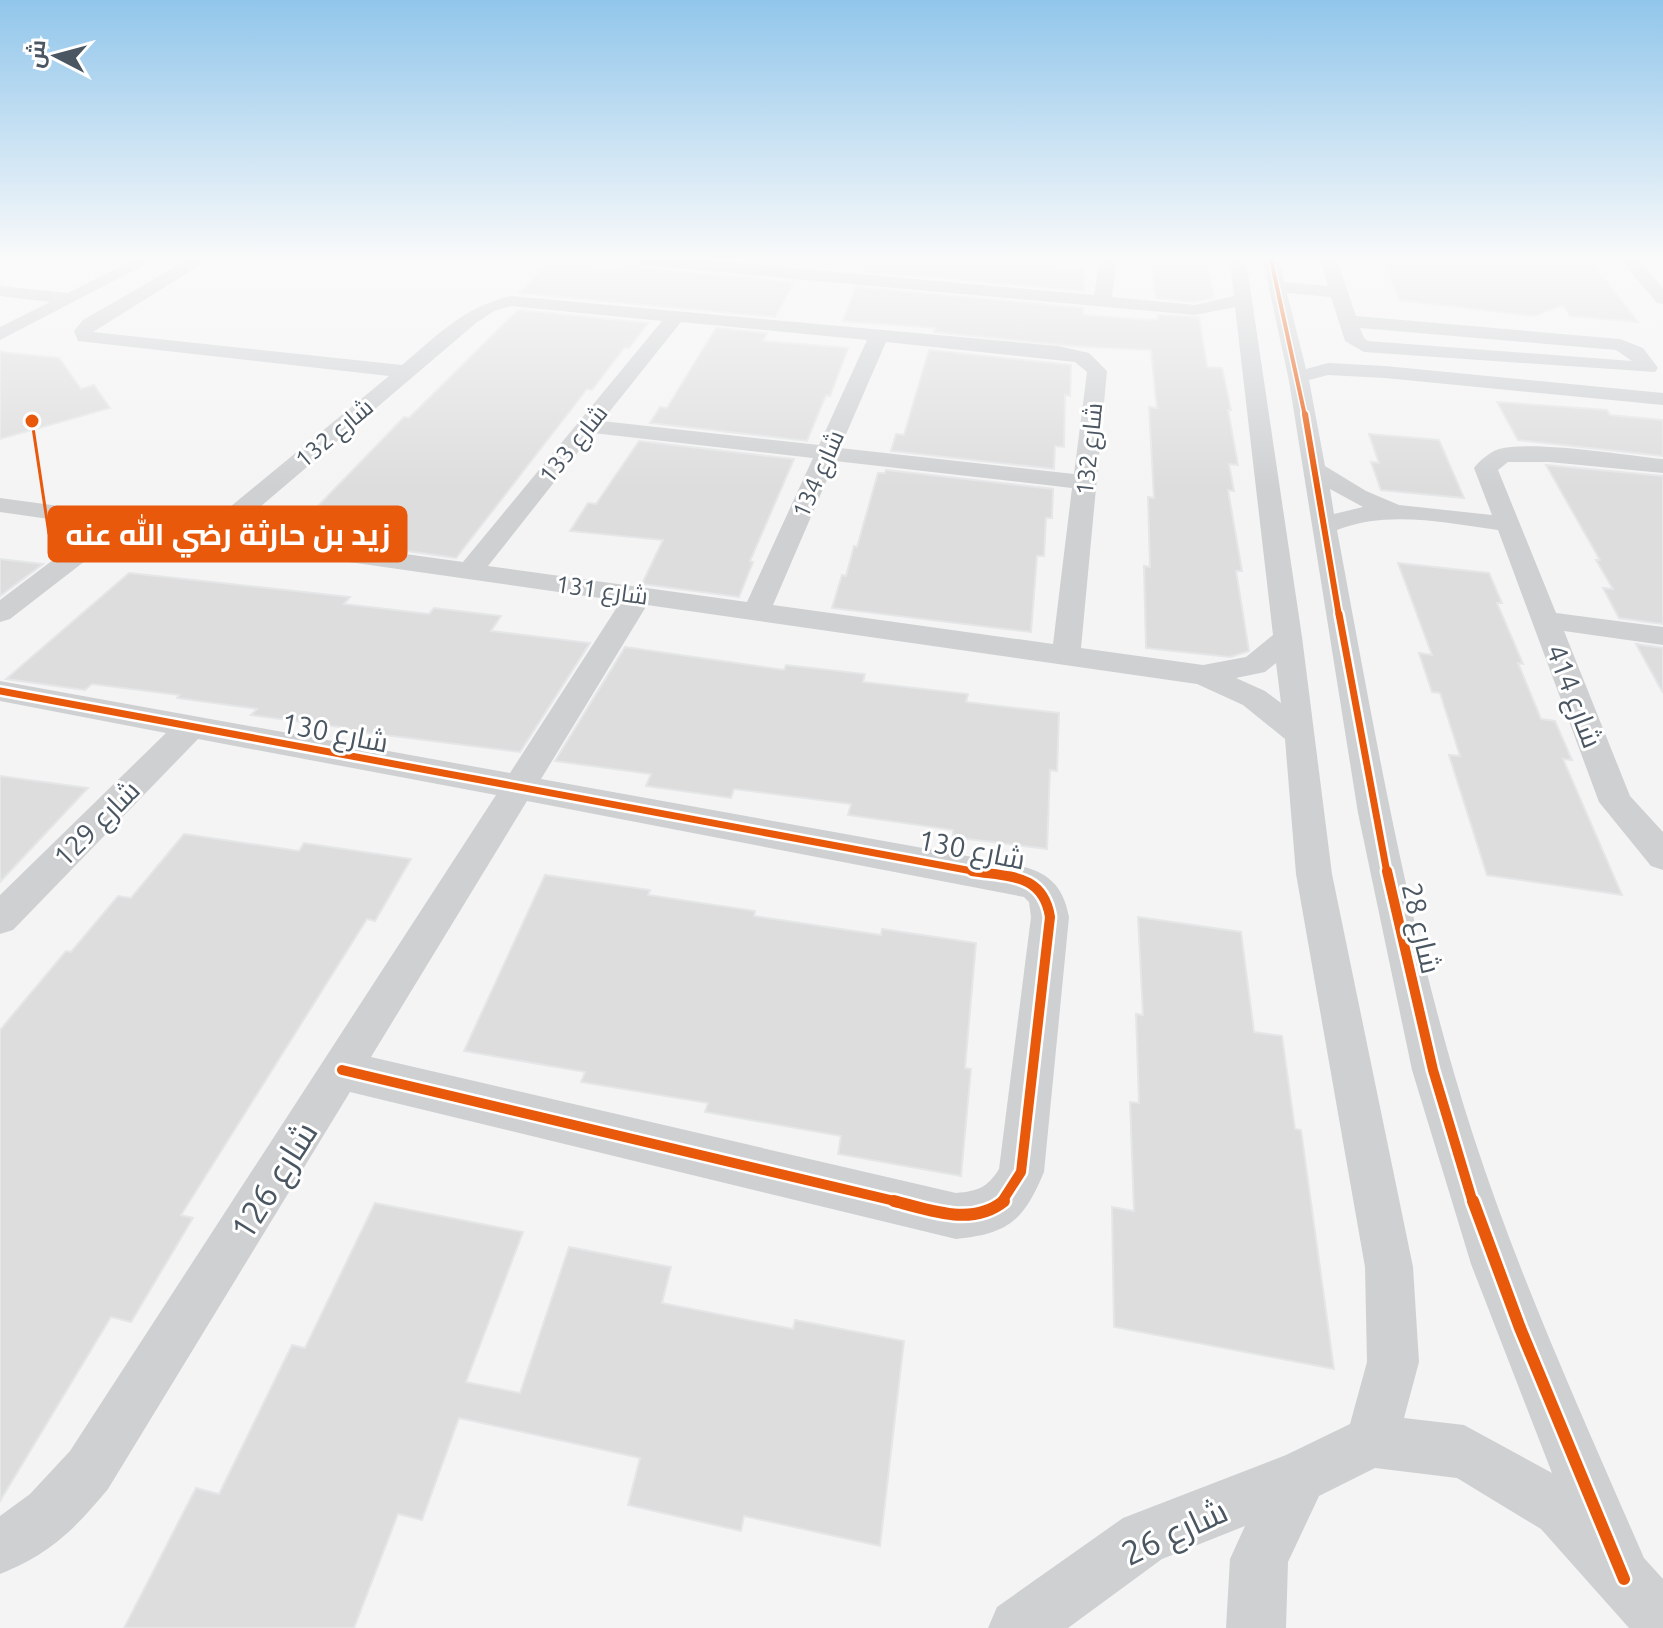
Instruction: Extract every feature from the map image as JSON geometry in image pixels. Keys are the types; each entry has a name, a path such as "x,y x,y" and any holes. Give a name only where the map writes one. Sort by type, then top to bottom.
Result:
{"street":[{"path":"85,336 406,372"},
{"name":"شارع 132","path":"212,535 449,336"},
{"name":"شارع 133","path":"470,571 660,336"},
{"name":"شارع 134","path":"756,612 879,336"},
{"name":"شارع 132","path":"889,336 1058,352 1082,357 1097,371 1066,655"},
{"name":"شارع 28","path":"1267,336 1288,637 1314,874 1389,1267 1393,1362 1372,1441"},
{"name":"شارع 28","path":"1294,336 1308,355 1312,468 1385,864 1433,1072 1508,1305 1624,1579"},
{"path":"1353,336 1355,341 1364,346 1648,368 1636,352 1620,345 1518,336"},
{"path":"1308,355 1328,369 1663,399"},
{"path":"1308,355 1385,372"},
{"path":"588,426 1085,482"},
{"name":"شارع 414","path":"1663,466 1549,455 1503,455 1486,468 1616,802 1663,856"},
{"path":"1312,468 1357,496 1392,510"},
{"name":"شارع 131","path":"0,505 1203,675 1254,698 1300,735"},
{"path":"1323,527 1346,516 1392,510 1507,524"},
{"path":"0,613 120,522"},
{"name":"شارع 126","path":"0,1546 19,1539 49,1516 89,1470 639,595"},
{"path":"1545,620 1663,636"},
{"name":"شارع 131","path":"1203,675 1255,665 1288,637"},
{"name":"شارع 130","path":"0,691 1034,883 1044,891 1050,917 1021,1172 1011,1196 997,1209 980,1214 956,1216 342,1070"},
{"name":"شارع 129","path":"0,919 191,727"},
{"path":"1372,1441 1464,1452 1561,1509 1652,1610 1661,1628"},
{"name":"شارع 26","path":"1018,1628 1143,1538 1300,1477 1372,1441"},
{"path":"1256,1628 1259,1559 1300,1477"}],"building":[{"path":"492,336 638,336 629,348 624,348 592,390 587,389 456,558 372,546 375,543 291,534 404,417 409,418"},
{"path":"711,336 766,336 763,341 848,348 830,396 826,395 807,441 650,423 660,407 667,408"},
{"path":"973,336 1202,336 1207,367 1222,368 1238,465 1229,464 1234,491 1228,490 1242,571 1236,571 1249,651 1230,657 1146,648 1144,566 1150,567 1148,497 1154,498 1149,407 1157,408 1151,350"},
{"path":"929,350 1071,365 1070,396 1065,395 1064,447 1055,446 1054,469 891,451 896,434 904,435"},
{"path":"0,352 59,358 81,389 94,385 110,408 0,439"},
{"path":"1497,402 1607,410 1610,415 1663,420 1663,456 1518,440"},
{"path":"1369,434 1439,440 1464,498 1381,490 1371,462 1379,463"},
{"path":"639,441 794,459 750,561 753,562 739,597 642,584 663,540 570,531 588,503 596,504"},
{"path":"1546,465 1663,476 1663,624 1619,618 1603,588 1613,589 1596,560 1600,560"},
{"path":"886,470 1053,489 1052,518 1046,518 1044,556 1037,556 1031,632 832,608 842,575 846,576 854,546 857,547 878,473 885,473"},
{"path":"0,559 43,564 0,596"},
{"path":"1398,563 1489,573 1502,603 1497,603 1523,664 1518,663 1541,719 1555,721 1572,760 1563,759 1622,895 1487,875 1449,755 1460,756 1440,693 1432,692 1419,653 1432,655"},
{"path":"129,573 350,597 344,604 429,614 434,608 501,616 491,631 590,643 520,752 251,715 257,709 177,698 179,695 92,684 85,690 6,679"},
{"path":"1636,644 1663,648 1663,693"},
{"path":"625,647 784,670 786,665 865,674 863,682 968,694 966,702 1059,713 1057,771 1050,770 1047,849 953,837 953,830 848,815 851,804 734,789 731,798 646,786 651,774 555,761"},
{"path":"0,776 88,788 0,882"},
{"path":"184,834 299,851 304,843 411,859 375,921 367,919 181,1215 193,1218 131,1322 111,1317 0,1501 0,1030 66,951 71,952 118,896 131,898"},
{"path":"545,875 650,890 648,895 755,911 754,916 881,935 882,929 976,943 965,1068 971,1069 961,1176 838,1154 841,1136 705,1112 708,1103 581,1082 585,1072 464,1051"},
{"path":"1138,917 1241,932 1254,1032 1282,1036 1295,1129 1301,1130 1334,1369 1114,1327 1112,1207 1134,1211 1130,1102 1139,1103 1136,1014 1143,1015"},
{"path":"375,1203 523,1232 466,1382 520,1393 569,1247 671,1267 662,1303 793,1329 795,1320 904,1341 880,1546 744,1516 741,1531 628,1505 640,1458 459,1418 422,1520 398,1514 354,1628 124,1628 196,1488 219,1494 292,1345 305,1348"}],"cycle path":[{"path":"1288,336 1299,381 1375,813 1433,1070 1472,1200 1495,1264 1624,1579"},
{"path":"0,691 1017,879 1037,887 1045,896 1049,909 1021,1172 1010,1194 989,1211 956,1216 342,1070"}],"place":[{"name":"زيد بن حارثة رضي الله عنه","path":"32,421"}]}
